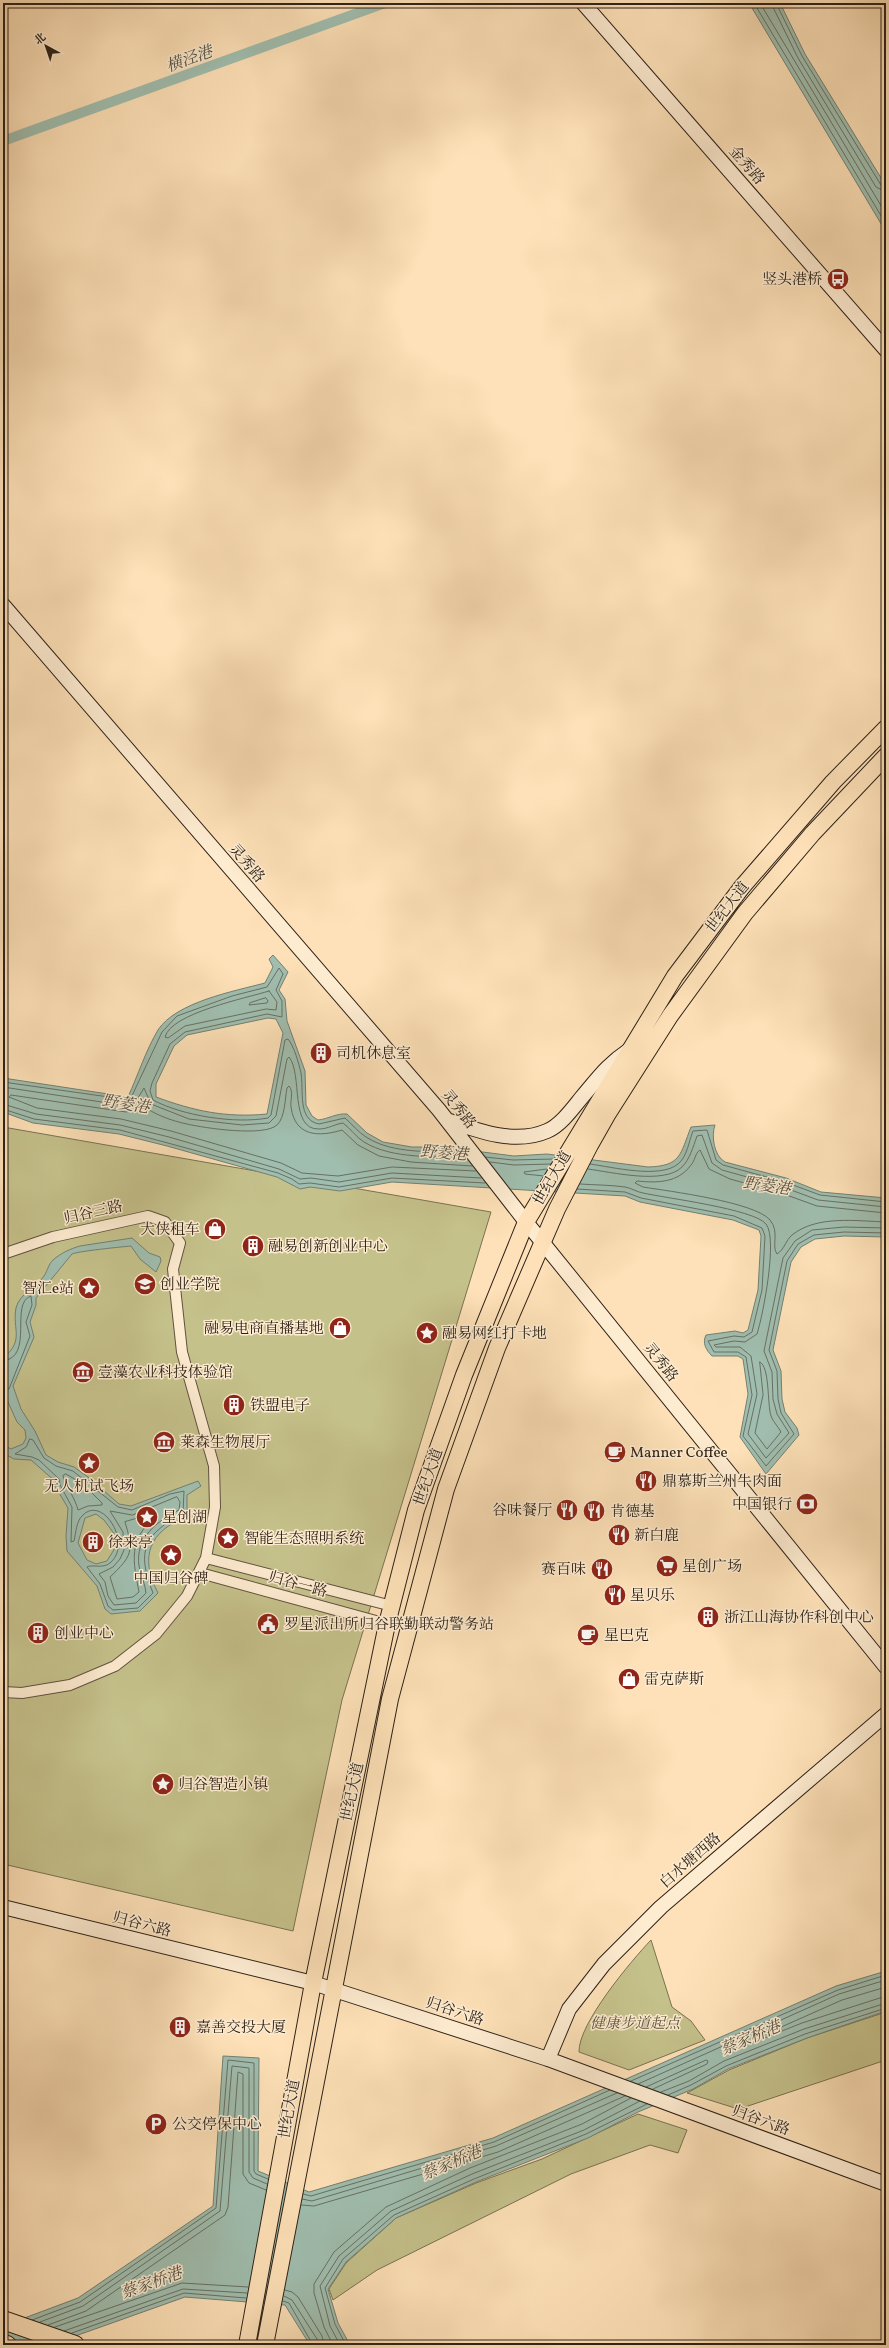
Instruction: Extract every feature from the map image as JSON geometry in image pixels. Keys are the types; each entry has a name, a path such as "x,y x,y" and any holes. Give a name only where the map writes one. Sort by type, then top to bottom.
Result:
{"highway":[{"path":"3,2320 75,2345"},
{"path":"3,2344 7,2345"}],"main road":[{"name":"世纪大道","path":"247,2345 312,1983 387,1624 418,1503 464,1375 526,1222 545,1192 576,1136 675,976 742,887 833,782 886,728"},
{"name":"世纪大道","path":"265,2345 390,1699 446,1489 497,1348 557,1209 590,1145 607,1115 670,1016 745,913 813,833 886,756"}],"street":[{"name":"金秀路","path":"583,3 886,350"},
{"name":"灵秀路","path":"3,605 447,1120 542,1243 886,1667"},
{"path":"447,1120 487,1134 520,1137 548,1131 568,1113 609,1063 629,1050"},
{"name":"归谷三路","path":"3,1254 53,1237 148,1216 165,1222 180,1243 173,1269 182,1352 214,1466 215,1507 206,1558"},
{"path":"3,1692 22,1693 70,1685 115,1666 156,1634 187,1596 200,1573 206,1558"},
{"name":"归谷一路","path":"206,1558 392,1606"},
{"name":"归谷一路","path":"200,1573 387,1624"},
{"name":"白水塘西路","path":"548,2059 570,2009 604,1964 662,1907 886,1714"},
{"name":"归谷六路","path":"3,1906 312,1983 548,2059 886,2184"}],"green space":[{"name":"归谷智造小镇","path":"3,1127 491,1212 342,1700 293,1931 3,1864"},
{"name":"健康步道起点","path":"651,1940 672,2007 691,2021 705,2040 629,2070 579,2052 581,2040 596,2010 619,1977"},
{"path":"886,2012 886,2060 745,2107 751,2113 687,2093 729,2070 807,2038"},
{"path":"638,2114 687,2130 678,2153 650,2145 571,2174 377,2270 333,2300 329,2289 346,2263 396,2218 476,2183 542,2159"}],"water":[{"path":"749,3 779,3 782,7 805,54 886,186 886,232"},
{"name":"野菱港","path":"273,955 288,972 279,990 285,999 287,1021 305,1071 306,1105 312,1116 318,1120 340,1114 347,1114 367,1133 383,1142 412,1147 443,1147 514,1156 547,1154 648,1167 667,1164 678,1157 691,1127 715,1125 713,1135 714,1145 718,1155 725,1162 786,1178 821,1192 886,1198 886,1237 844,1236 815,1239 801,1247 791,1262 773,1350 781,1371 782,1399 785,1412 797,1428 799,1435 766,1474 740,1437 748,1394 743,1359 738,1356 712,1356 706,1349 704,1341 706,1335 735,1331 743,1333 748,1330 758,1290 761,1236 759,1230 733,1220 640,1202 625,1196 392,1182 340,1191 310,1187 300,1189 277,1177 167,1146 119,1134 33,1123 3,1112 3,1078 128,1097 158,1030 167,1020 178,1012 207,999 265,983 273,967 269,959","holes":["268,1018 276,1019 283,1033 267,1114 238,1115 210,1112 197,1110 156,1097 156,1084 174,1046 187,1035"]},
{"name":"星创湖","path":"132,1238 149,1253 160,1257 161,1261 156,1272 140,1259 131,1246 91,1250 72,1254 36,1298 36,1305 30,1322 34,1337 13,1386 21,1409 35,1431 46,1455 58,1462 74,1467 119,1504 131,1506 198,1481 201,1486 187,1495 187,1516 174,1522 164,1530 156,1538 151,1547 149,1568 152,1580 158,1593 140,1611 111,1614 105,1609 97,1586 67,1551 66,1536 68,1508 55,1486 56,1482 31,1460 14,1459 3,1453 3,1445 11,1449 23,1444 26,1438 25,1430 17,1422 3,1391 3,1358 10,1352 16,1340 16,1308 24,1295 41,1280 53,1260 59,1255 80,1246","holes":["96,1514 104,1520 115,1535 113,1545 115,1548 107,1561 96,1564 87,1560 78,1543 85,1518"]},
{"name":"蔡家桥港","path":"886,1971 886,2011 807,2038 728,2069 693,2089 638,2112 588,2138 476,2182 396,2218 346,2262 328,2289 338,2323 350,2345 310,2345 285,2305 185,2297 50,2345 3,2345 3,2326 78,2298 213,2206 223,2056 259,2058 258,2171 309,2192 493,2138 836,1986"}],"waterway":[{"name":"横泾港","path":"3,141 385,3"}],"place":[{"name":"竖头港桥","path":"838,279"},
{"name":"司机休息室","path":"321,1053"},
{"name":"大侠租车","path":"215,1229"},
{"name":"融易创新创业中心","path":"253,1246"},
{"name":"创业学院","path":"145,1284"},
{"name":"智汇e站","path":"89,1288"},
{"name":"融易电商直播基地","path":"340,1328"},
{"name":"融易网红打卡地","path":"427,1333"},
{"name":"壹藻农业科技体验馆","path":"83,1372"},
{"name":"铁盟电子","path":"234,1405"},
{"name":"莱森生物展厅","path":"164,1442"},
{"name":"Manner Coffee","path":"615,1452"},
{"name":"无人机试飞场","path":"89,1463"},
{"name":"鼎慕斯兰州牛肉面","path":"646,1481"},
{"name":"中国银行","path":"807,1504"},
{"name":"谷味餐厅","path":"567,1510"},
{"name":"肯德基","path":"594,1511"},
{"name":"星创湖","path":"147,1517"},
{"name":"新白鹿","path":"619,1535"},
{"name":"智能生态照明系统","path":"228,1538"},
{"name":"徐来亭","path":"93,1542"},
{"name":"中国归谷碑","path":"171,1555"},
{"name":"星创广场","path":"667,1566"},
{"name":"赛百味","path":"602,1569"},
{"name":"星贝乐","path":"615,1595"},
{"name":"浙江山海协作科创中心","path":"708,1617"},
{"name":"罗星派出所归谷联勤联动警务站","path":"268,1624"},
{"name":"创业中心","path":"38,1633"},
{"name":"星巴克","path":"588,1635"},
{"name":"雷克萨斯","path":"629,1679"},
{"name":"归谷智造小镇","path":"163,1784"},
{"name":"嘉善交投大厦","path":"180,2027"},
{"name":"公交停保中心","path":"156,2124"}]}
